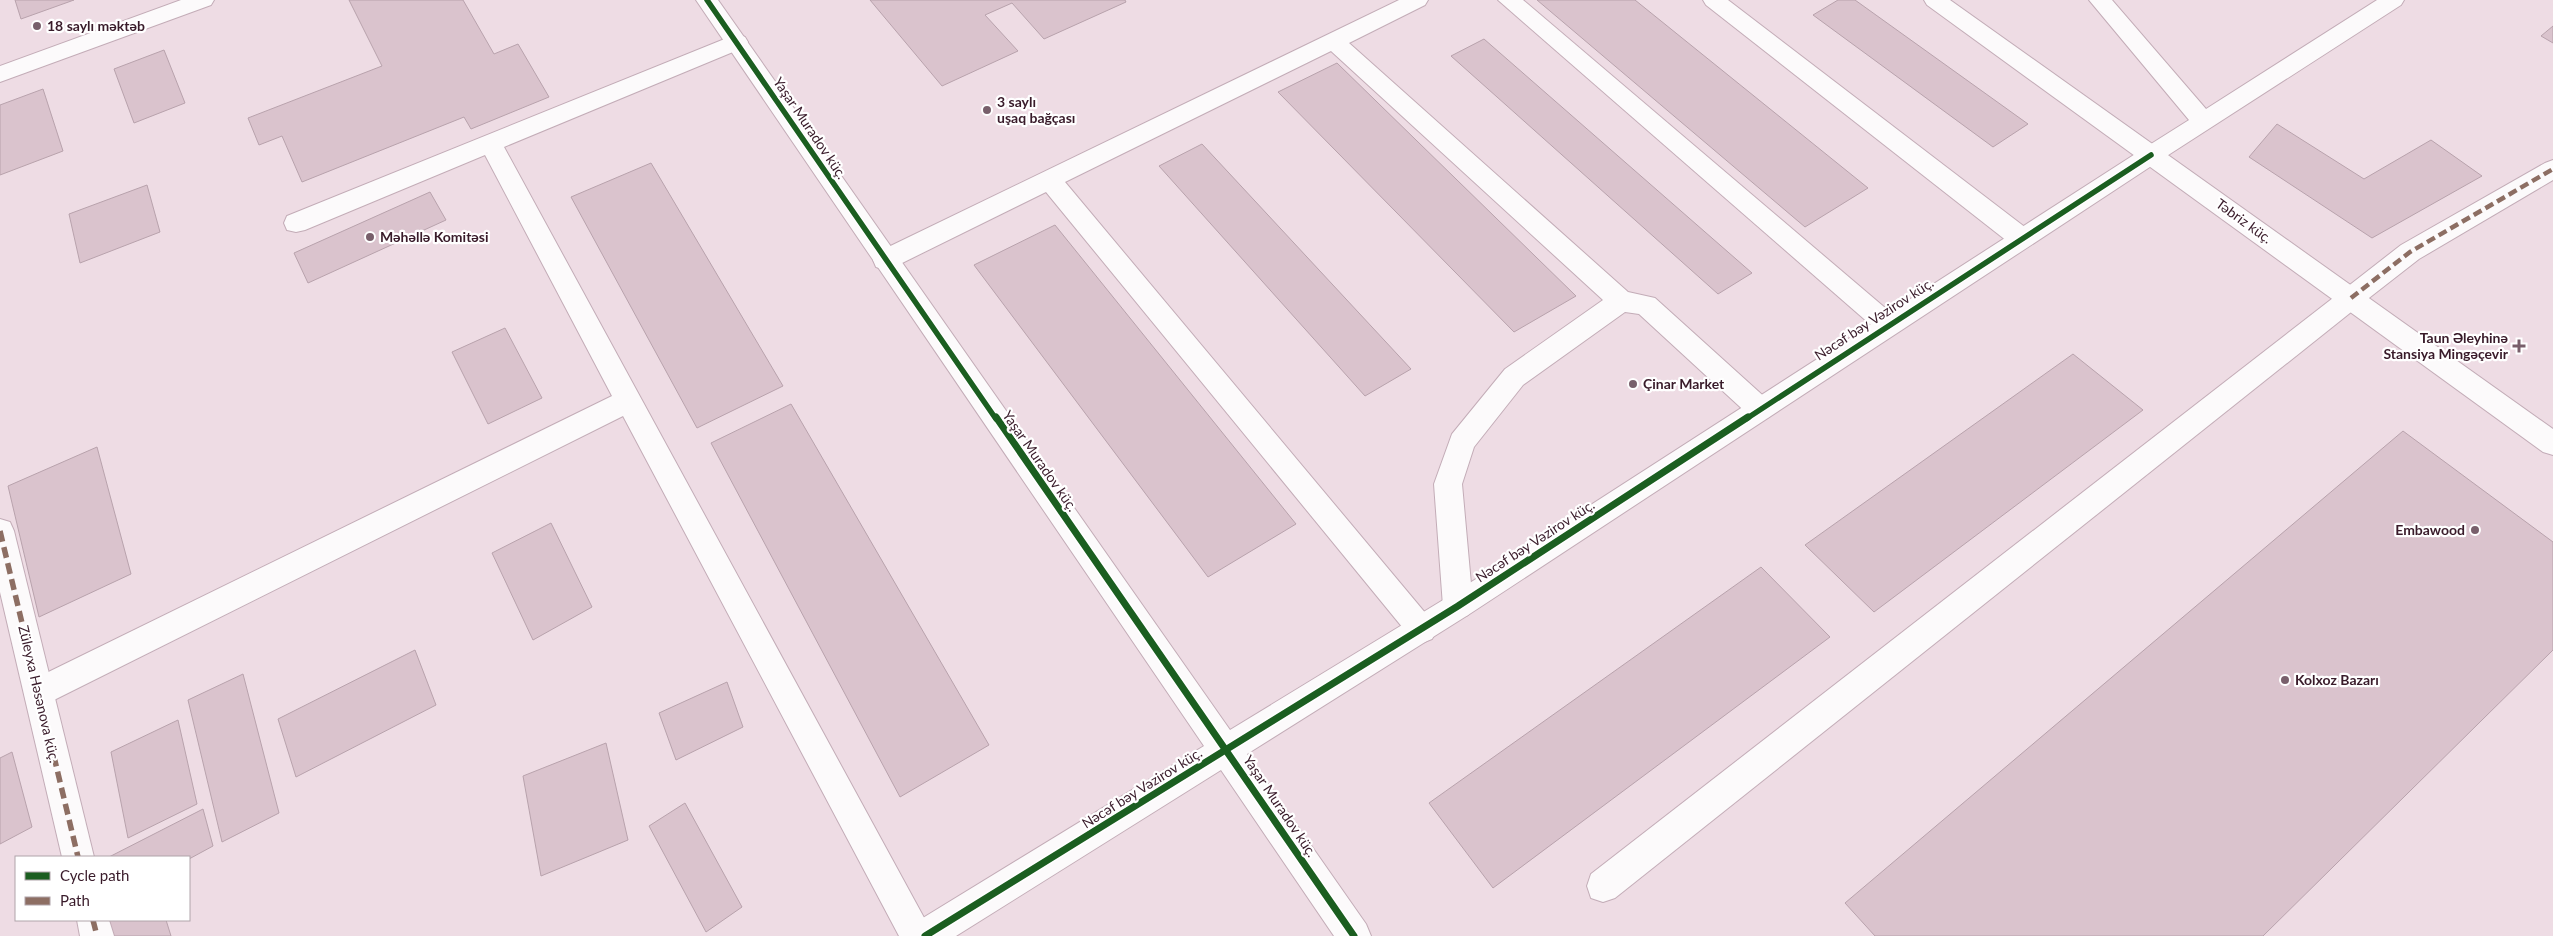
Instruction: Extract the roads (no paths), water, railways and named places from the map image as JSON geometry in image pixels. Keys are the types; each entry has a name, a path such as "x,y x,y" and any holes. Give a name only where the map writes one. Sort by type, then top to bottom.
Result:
{"street":[{"path":"0,74 203,0"},
{"name":"Yaşar Muradov küç.","path":"707,0 1354,936"},
{"path":"885,260 1417,0"},
{"path":"1509,0 1888,325"},
{"path":"1714,0 2021,238"},
{"name":"Təbriz küç.","path":"1935,0 2553,444"},
{"path":"2100,0 2203,120"},
{"name":"Nəcəf bəy Vəzirov küç.","path":"926,936 1422,630 2021,238 2393,0"},
{"path":"1333,41 1621,301 1646,304 1760,409"},
{"path":"296,223 737,42"},
{"path":"490,143 917,936"},
{"path":"1603,886 2410,252 2553,169"},
{"path":"1050,180 1422,630"},
{"path":"1458,606 1448,484 1462,442 1514,377 1621,301"},
{"path":"39,692 629,400"},
{"name":"Züleyxa Həsənova küç.","path":"0,531 78,856"},
{"path":"93,921 97,936"}],"place":[{"name":"18 saylı məktəb","path":"37,26"},
{"name":"3 saylı uşaq bağçası","path":"987,110"},
{"name":"Məhəllə Komitəsi","path":"370,237"},
{"name":"Taun Əleyhinə Stansiya Mingəçevir","path":"2519,346"},
{"name":"Çinar Market","path":"1633,384"},
{"name":"Embawood","path":"2475,530"},
{"name":"Kolxoz Bazarı","path":"2285,680"}]}
